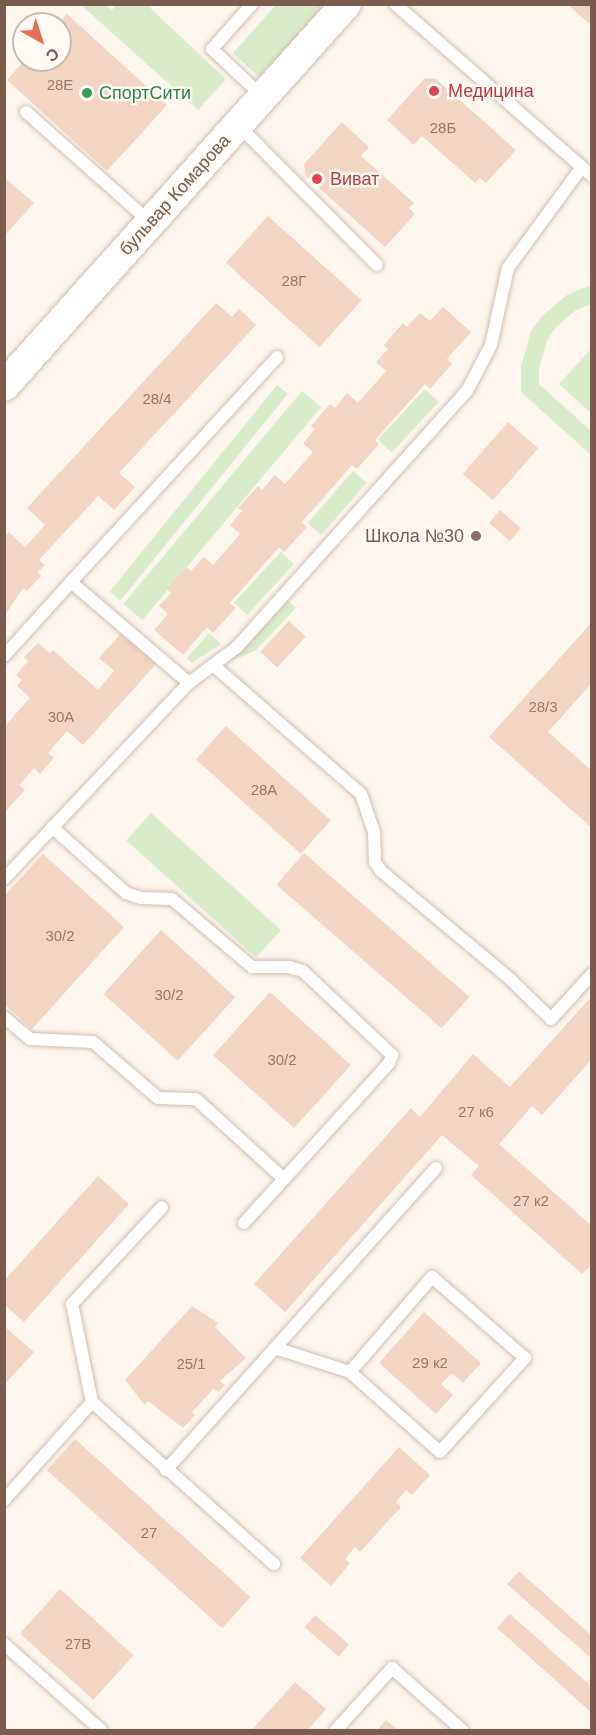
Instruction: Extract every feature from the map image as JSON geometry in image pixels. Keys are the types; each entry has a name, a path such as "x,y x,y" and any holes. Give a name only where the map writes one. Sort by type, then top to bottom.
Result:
{"street":[{"name":"бульвар Комарова","path":"4,386 346,4"}],"lane":[{"path":"252,4 212,50 263,97"},
{"path":"4,879 30,859 52,827 189,683 237,647 467,391 491,345 508,268 587,171 396,4"},
{"path":"26,112 151,223"},
{"path":"238,125 377,266"},
{"path":"4,656 277,357"},
{"path":"71,582 189,683"},
{"path":"213,665 361,794 374,832 375,862 381,871 510,979 551,1019 591,974"},
{"path":"52,827 126,893 141,898 172,899 252,967 289,967 303,971 389,1048 392,1055 389,1063 244,1223"},
{"path":"4,1017 30,1039 93,1042 158,1098 196,1099 284,1179"},
{"path":"166,1470 278,1349 436,1168"},
{"path":"162,1207 72,1304 92,1402 274,1564"},
{"path":"278,1349 350,1372 440,1452 525,1358 432,1276 350,1372"},
{"path":"4,1500 92,1402"},
{"path":"4,1644 102,1731"},
{"path":"336,1731 392,1668 462,1731"}],"green space":[{"path":"81,5 106,5 112,10 116,5 151,5 151,9 226,79 198,110"},
{"path":"276,5 328,5 261,79 233,53"},
{"path":"591,285 591,304 576,310 556,327 547,340 539,369 539,384 591,431 591,455 521,392 521,367 531,331 542,316 567,295"},
{"path":"591,349 591,413 559,384"},
{"path":"277,385 288,394 120,601 110,592"},
{"path":"425,389 439,402 392,452 378,439"},
{"path":"302,391 321,407 142,620 123,604"},
{"path":"353,471 367,483 321,535 308,523"},
{"path":"281,552 294,564 247,615 234,602"},
{"path":"286,599 296,608 255,651 230,661"},
{"path":"209,633 221,644 192,663 187,658"},
{"path":"151,813 281,930 256,958 126,840"}],"building":[{"path":"567,4 592,4 592,26"},
{"name":"СпортСити","path":"72,19 167,105 107,171 7,80 14,72 72,72"},
{"path":"425,78 436,79 516,150 486,183 480,178 475,183 422,136 414,145 387,120"},
{"path":"342,122 369,147 361,156 414,203 409,208 415,214 385,247 306,176 304,164"},
{"path":"4,177 34,203 4,236"},
{"path":"268,216 362,300 319,347 226,263"},
{"path":"216,303 232,317 239,309 256,325 119,473 135,487 114,510 98,496 39,560 45,565 38,572 41,576 27,591 23,588 5,615 5,537 9,532 25,547 45,525 27,508"},
{"path":"443,307 471,332 447,359 452,364 430,389 425,384 375,440 379,444 357,469 352,465 302,522 307,527 284,552 279,547 230,603 236,608 213,633 207,627 183,655 154,630 168,614 159,606 171,593 167,589 187,567 191,571 204,557 213,565 240,534 230,525 242,511 238,508 258,486 262,490 275,475 285,484 313,452 303,443 315,429 311,426 330,404 335,408 347,393 358,403 386,371 376,362 388,349 384,345 403,323 407,327 420,313 430,321"},
{"path":"508,422 538,448 493,500 463,474"},
{"path":"500,510 521,528 510,541 489,523"},
{"path":"289,621 306,637 277,667 260,652"},
{"path":"592,622 592,683 548,732 592,771 592,828 489,737"},
{"path":"124,630 159,661 83,745 67,731 48,753 54,758 40,774 34,768 19,785 25,790 4,813 4,727 30,698 17,686 22,680 16,675 28,661 24,657 38,643 50,653 53,650 98,690 114,671 99,658"},
{"path":"226,726 331,820 301,854 196,759"},
{"path":"304,853 469,997 442,1028 276,885"},
{"path":"43,854 124,927 32,1029 4,1004 4,896"},
{"path":"161,930 235,997 178,1061 103,994"},
{"path":"270,992 351,1065 294,1128 213,1055"},
{"path":"592,996 592,1059 542,1115 532,1106 499,1144 592,1226 592,1264 582,1274 471,1175 479,1166 442,1135 285,1312 254,1284 411,1108 420,1117 473,1054 510,1087"},
{"path":"98,1176 129,1204 24,1322 4,1304 4,1281"},
{"path":"192,1306 218,1323 215,1327 246,1358 220,1381 225,1385 218,1392 214,1388 192,1412 195,1415 183,1428 148,1401 145,1405 125,1380"},
{"path":"424,1312 481,1363 463,1383 452,1373 441,1384 453,1395 436,1414 379,1363"},
{"path":"4,1326 34,1352 4,1385"},
{"path":"75,1439 250,1597 222,1628 47,1470"},
{"path":"399,1447 430,1475 412,1495 406,1490 396,1502 401,1507 360,1552 355,1547 345,1559 350,1563 331,1586 300,1558"},
{"path":"519,1571 592,1636 592,1659 507,1584"},
{"path":"60,1589 134,1655 93,1700 20,1634"},
{"path":"510,1614 592,1687 592,1713 497,1628"},
{"path":"315,1615 349,1645 338,1657 305,1627"},
{"path":"295,1682 326,1709 308,1730 252,1730"},
{"path":"386,1720 398,1730 377,1730"}],"place":[{"name":"Медицина","path":"434,91"},
{"name":"СпортСити","path":"87,93"},
{"name":"Виват","path":"317,179"},
{"name":"Школа №30","path":"476,536"}]}
